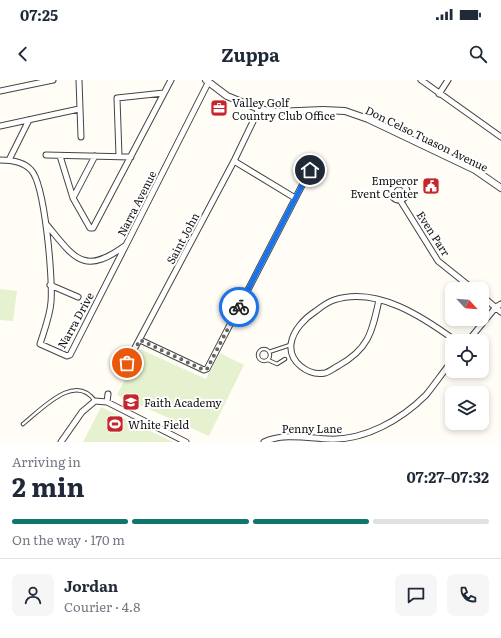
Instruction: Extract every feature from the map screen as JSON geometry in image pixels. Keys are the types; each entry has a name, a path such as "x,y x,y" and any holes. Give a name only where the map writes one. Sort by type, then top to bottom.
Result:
{"street":[{"path":"0,91 53,80"},
{"path":"79,80 81,137"},
{"path":"60,156 73,198 90,228 93,228 171,80"},
{"path":"421,80 501,137"},
{"path":"439,94 448,80"},
{"name":"Don Celso Tuason Avenue","path":"207,81 227,96 258,109 275,112 323,110 346,111 368,119 475,170 501,188"},
{"name":"Narra Avenue","path":"47,224 75,258 86,261 100,259 114,253 126,244 207,81"},
{"path":"119,156 117,98 164,93"},
{"path":"0,126 79,109"},
{"name":"Saint John","path":"121,374 234,161 258,109"},
{"path":"9,160 29,120"},
{"path":"46,156 131,157"},
{"path":"73,198 95,156"},
{"path":"0,160 9,160 28,167 34,173 47,224"},
{"path":"234,161 295,198"},
{"path":"140,340 204,370 207,369 310,170"},
{"name":"Even Parr","path":"400,200 438,261 464,282"},
{"name":"Narra Drive","path":"47,224 51,303 40,344 69,356 126,244"},
{"path":"50,285 78,297"},
{"path":"379,300 372,330 363,348 347,361 325,373 307,370 294,361 291,344 295,330 311,314 333,300 356,296 379,300 410,312 446,334"},
{"path":"489,300 499,305 501,312"},
{"path":"474,334 499,305"},
{"name":"Penny Lane","path":"264,442 281,437 335,439 354,437 376,429 402,415 426,395 445,370"},
{"path":"107,402 108,394"},
{"path":"61,442 82,412 96,401 107,402 186,442"}],"lane":[{"path":"285,359 277,364 268,360 261,361 258,352 264,349 269,352 291,344"},
{"path":"268,360 269,352"},
{"path":"23,424 64,392 78,389 91,395 96,401"}],"green space":[{"path":"0,289 17,291 13,321 0,320"},
{"path":"140,349 206,379 220,353 244,365 209,436 117,395"},
{"name":"White Field","path":"101,407 173,442 83,442"}],"way so far":[{"path":"127,363 140,340 204,370 207,369 239,307"}],"place":[{"name":"Valley Golf Country Club Office","path":"219,108"},
{"name":"Emperor Event Center","path":"431,186"},
{"name":"Faith Academy","path":"131,402"},
{"name":"White Field","path":"115,424"}],"route":[{"path":"239,307 310,170"}]}
